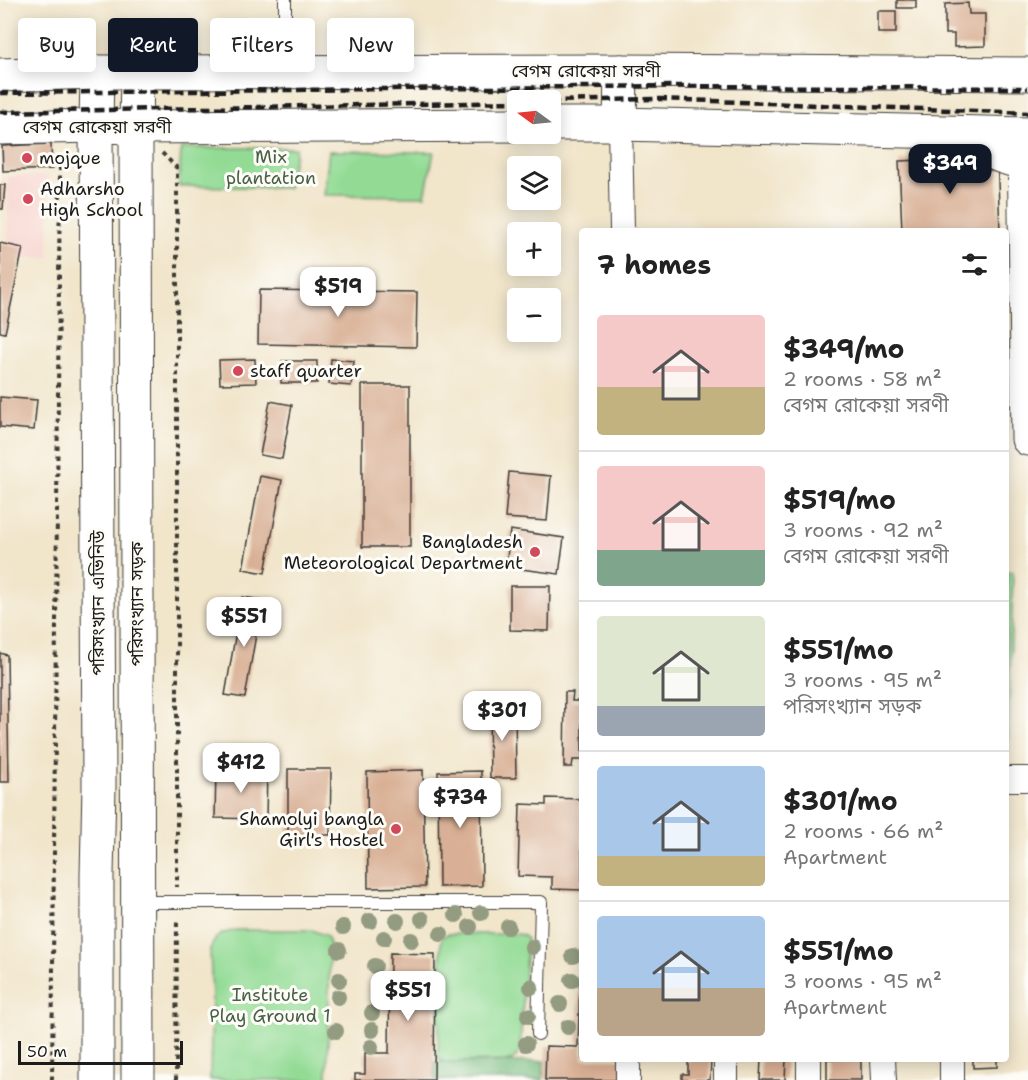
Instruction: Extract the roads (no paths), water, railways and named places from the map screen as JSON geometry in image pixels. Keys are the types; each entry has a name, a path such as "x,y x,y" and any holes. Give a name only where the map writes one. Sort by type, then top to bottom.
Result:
{"main road":[{"name":"বেগম রোকেয়া সরণী","path":"315,71 1028,74"},
{"path":"620,124 621,71"},
{"name":"পরিসংখ্যান এভিনিউ","path":"97,72 99,786 97,1080"},
{"name":"বেগম রোকেয়া সরণী","path":"0,75 108,72"},
{"name":"পরিসংখ্যান সড়ক","path":"137,72 138,1080"},
{"name":"বেগম রোকেয়া সরণী","path":"0,128 507,124"},
{"path":"561,124 950,133 1026,150 1028,439"}],"street":[{"path":"620,124 622,228"},
{"path":"1009,779 1028,779"},
{"path":"628,1062 628,1080"},
{"path":"808,1062 809,1080"},
{"path":"884,1062 884,1080"},
{"path":"952,1062 952,1080"}],"lane":[{"path":"285,0 285,18"},
{"path":"138,902 541,902 538,1034"}],"railway":[{"path":"0,93 677,86 1028,88"},
{"path":"561,101 660,99 1028,113"},
{"path":"0,112 507,102"}],"place":[{"name":"mojque","path":"27,158"},
{"name":"Adharsho High School","path":"28,199"},
{"name":"staff quarter","path":"238,371"},
{"name":"Bangladesh Meteorological Department","path":"535,552"},
{"name":"Shamolyi bangla Girl's Hostel","path":"396,829"}],"park label":[{"name":"Mix plantation","path":"271,167"},
{"name":"Institute Play Ground 1","path":"270,1005"}]}
